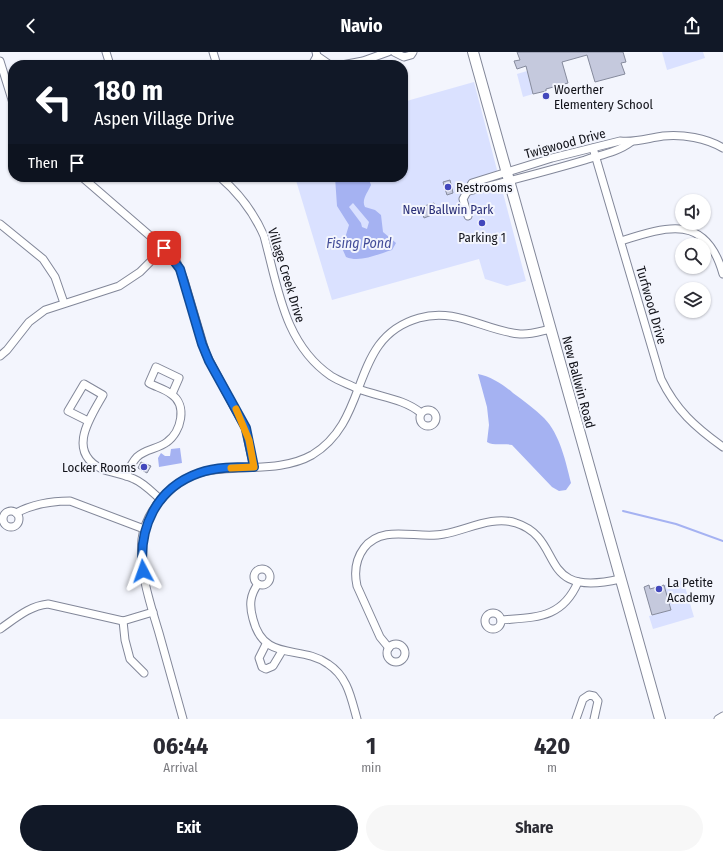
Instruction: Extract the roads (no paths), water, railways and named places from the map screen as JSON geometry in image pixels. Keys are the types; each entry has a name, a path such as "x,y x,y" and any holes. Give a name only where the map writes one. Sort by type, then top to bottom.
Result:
{"main road":[{"name":"New Ballwin Road","path":"473,52 660,719"}],"street":[{"path":"368,60 388,52"},
{"path":"394,52 404,57 411,55 413,52"},
{"path":"0,62 8,87"},
{"name":"Twigwood Drive","path":"507,171 620,140 631,142 664,136 675,136 700,139 723,148"},
{"name":"Twigwood Drive","path":"510,182 624,148 631,142"},
{"name":"Turfwood Drive","path":"593,148 664,384 674,404 683,414 700,430 723,447"},
{"path":"468,216 462,199 468,186 476,181 507,171"},
{"path":"88,182 164,248 180,269 200,339 213,369 246,428 254,467"},
{"name":"Village Creek Drive","path":"225,182 240,197 264,236 289,325 299,344 325,371 333,377 358,389 411,405 421,413"},
{"path":"465,192 510,182"},
{"path":"0,224 43,259 55,277 64,303"},
{"path":"621,240 658,230 676,228 687,230 703,238 710,246 720,262 723,274"},
{"path":"0,356 7,350 29,322 45,310 119,286 140,272 164,248"},
{"path":"183,719 153,612 142,558 144,530 161,500 171,489 200,473 220,468 254,467 289,463 310,456 328,442 345,421 372,354 384,338 400,326 420,318 440,315 454,316 499,330 521,334 551,329"},
{"path":"88,421 68,411 84,384 103,395 84,430 83,443 88,458 103,469 140,482 161,500"},
{"path":"126,476 137,457 166,443 177,432 181,413 178,403 172,394"},
{"path":"16,513 28,507 58,501 70,501 144,530"},
{"path":"389,648 380,637 357,586 355,569 361,552 370,542 379,536 396,534 438,536 493,522 516,523 523,526 539,538 560,571 568,578 578,582 594,583 620,578"},
{"path":"501,620 540,617 553,612 565,603 574,592 578,582"},
{"path":"258,584 252,592 250,609 255,628 266,644 282,651 319,659 329,664 343,678 348,687 357,719"},
{"path":"0,629 26,611 37,606 48,604 123,621 153,612"},
{"path":"123,621 125,640 130,659 144,673"},
{"path":"266,644 259,658 262,667 266,668 273,666 282,651"},
{"path":"576,719 583,700 589,695 594,696 598,701 594,719"},
{"path":"718,719 723,716"}],"water":[{"name":"Fising Pond","path":"335,182 370,182 371,185 364,199 365,207 375,210 381,215 383,232 396,243 392,250 375,256 351,259 346,257 342,248 349,225 337,206","holes":["353,203 369,222 367,229 362,227 361,223 349,207"]},
{"path":"478,374 497,381 537,411 550,425 562,449 571,483 566,490 559,491 552,487 512,445 492,444 487,442 489,425 487,407"},
{"path":"180,448 182,463 159,467 158,458 161,453 165,456 170,456 171,449"}],"waterway":[{"path":"623,511 676,524 723,541"}],"place":[{"name":"Woerther Elementery School","path":"546,96"},
{"name":"Restrooms","path":"448,187"},
{"name":"Parking 1","path":"482,223"},
{"name":"Locker Rooms","path":"144,467"},
{"name":"La Petite Academy","path":"659,589"}],"park label":[{"name":"New Ballwin Park","path":"448,209"}]}
